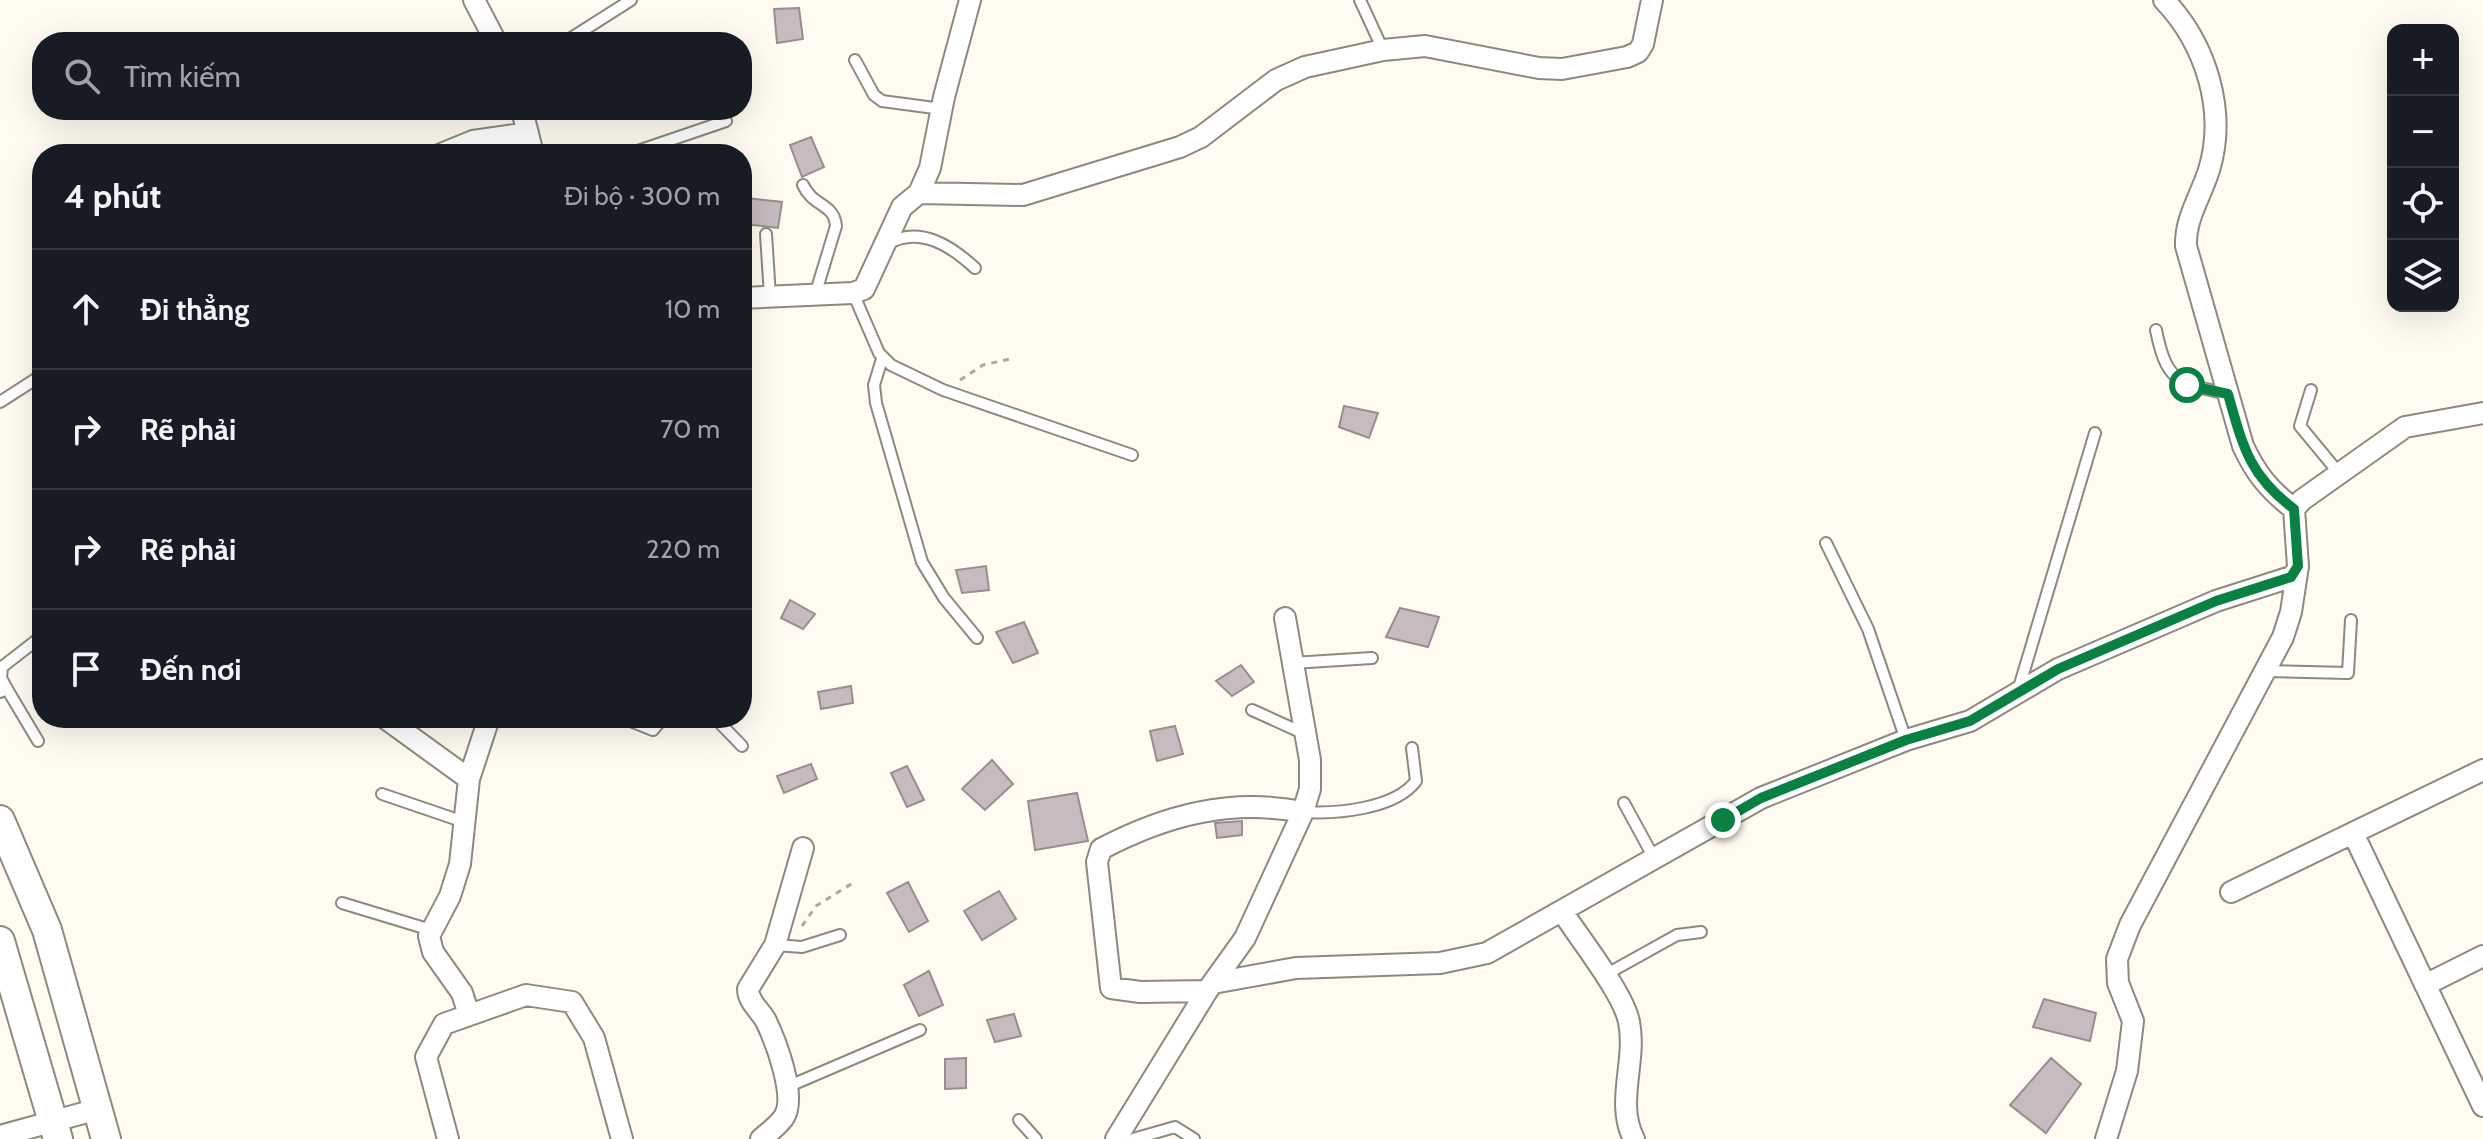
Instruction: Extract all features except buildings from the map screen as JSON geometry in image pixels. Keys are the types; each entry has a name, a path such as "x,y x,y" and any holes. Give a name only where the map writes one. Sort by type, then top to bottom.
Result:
{"main road":[{"path":"0,820 47,930 106,1139"},
{"path":"0,941 55,1129"}],"street":[{"path":"752,297 853,293 864,289 902,207 919,193 930,168 970,0"},
{"path":"919,193 1023,195 1165,152 1201,137 1276,80 1305,67 1383,50 1425,46 1539,68 1562,69 1638,52 1652,0"},
{"path":"2164,0 2195,43 2211,85 2217,116 2209,171 2186,233 2186,246 2243,446 2254,472 2269,490 2294,509"},
{"path":"476,1 491,32"},
{"path":"525,120 531,144"},
{"path":"466,144 528,133"},
{"path":"2294,509 2338,472 2405,427 2483,413"},
{"path":"2106,1139 2127,1071 2133,1021 2118,983 2117,959 2130,925 2266,671 2291,612 2296,572 2294,509"},
{"path":"1303,812 1228,807 1183,813 1101,849 1097,862 1111,988 1140,992 1210,987 1296,968 1469,959 1562,911 1761,798 1906,740 1970,721 2058,669 2216,601 2291,577 2296,572"},
{"path":"1116,1139 1210,987 1245,938 1303,812 1310,789 1305,734 1285,618"},
{"path":"399,728 469,779"},
{"path":"469,1015 462,993 429,945 431,930 450,896 460,864 469,779 486,728"},
{"path":"2231,892 2483,770"},
{"path":"2353,833 2483,1106"},
{"path":"761,1139 786,1115 787,1087 766,1021 748,996 752,982 782,946 777,926 803,848"},
{"path":"1562,911 1629,1021 1626,1113 1634,1139"},
{"path":"2425,985 2483,956"},
{"path":"448,1139 426,1057 444,1024 526,995 572,1002 594,1038 622,1139"},
{"path":"0,1136 55,1129 98,1109"}],"lane":[{"path":"581,32 631,0"},
{"path":"1360,0 1383,50"},
{"path":"855,60 874,95 882,101 942,109"},
{"path":"658,144 726,121"},
{"path":"803,185 809,198 831,209 835,216 836,226 815,295"},
{"path":"766,234 770,296"},
{"path":"885,245 895,239 934,239 948,243 975,268"},
{"path":"853,293 882,359 943,390 1132,455"},
{"path":"2156,330 2163,363 2171,373 2187,385 2228,394"},
{"path":"882,359 874,385 876,403 922,562 944,598 977,638"},
{"path":"0,402 32,381"},
{"path":"2311,390 2300,426 2338,472"},
{"path":"2017,693 2095,433"},
{"path":"1826,543 1868,629 1906,740"},
{"path":"2266,671 2348,673 2351,671 2351,620"},
{"path":"32,644 2,667 1,678 3,690 38,741"},
{"path":"1292,663 1372,658"},
{"path":"1252,710 1305,734"},
{"path":"725,728 742,746"},
{"path":"1303,812 1337,811 1399,798 1416,781 1412,748"},
{"path":"382,794 464,822"},
{"path":"1624,803 1654,858"},
{"path":"342,903 431,930"},
{"path":"1603,976 1677,935 1701,932"},
{"path":"782,946 802,947 840,935"},
{"path":"787,1087 828,1066 920,1030"},
{"path":"1019,1120 1036,1139"},
{"path":"1133,1139 1175,1127 1194,1139"}],"path":[{"path":"943,390 983,365 1010,359"},
{"path":"782,946 816,906 856,881"}],"route":[{"path":"1723,820 1761,798 1906,740 1970,721 2058,669 2216,601 2291,577 2298,566 2294,509 2269,490 2254,472 2228,394 2187,385"}]}
